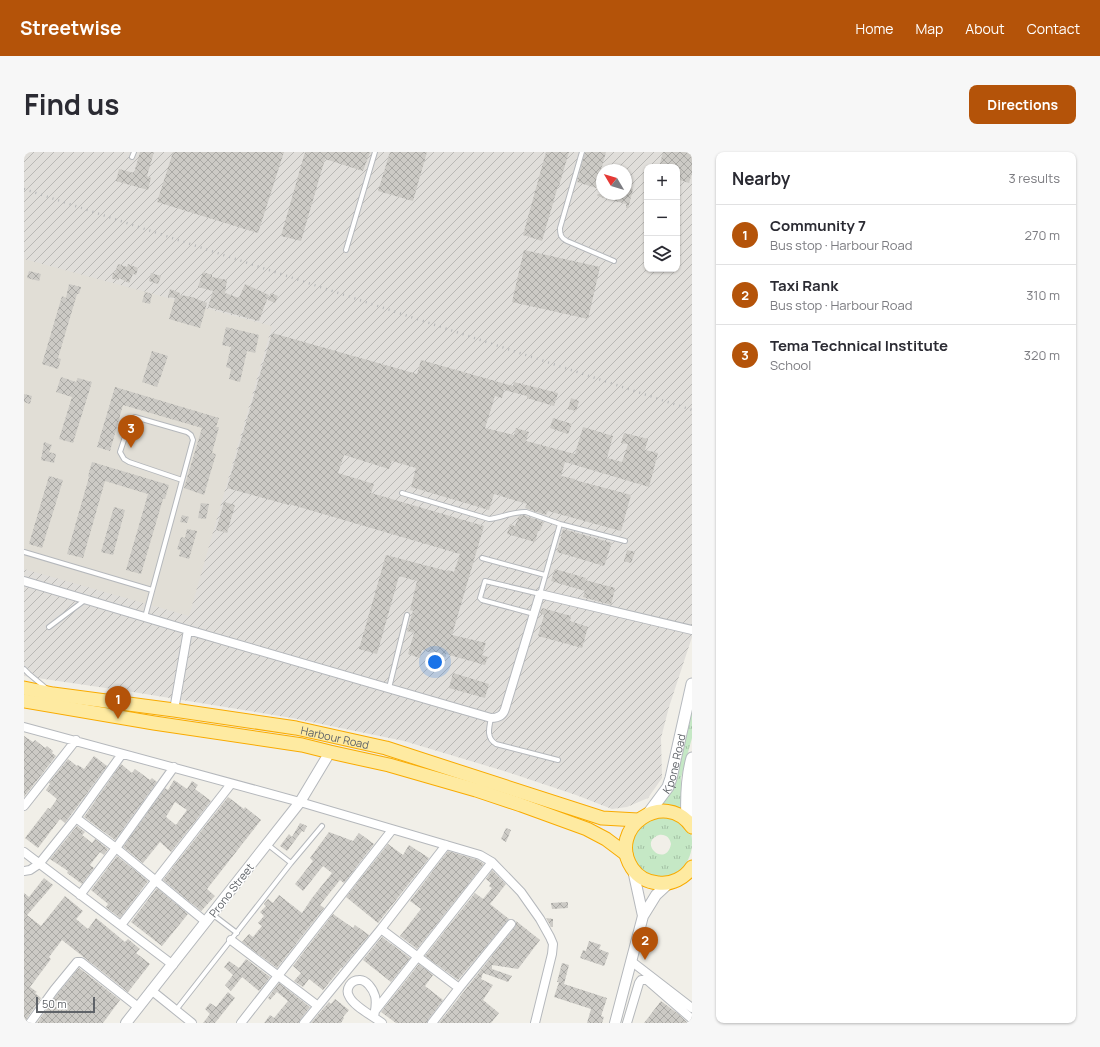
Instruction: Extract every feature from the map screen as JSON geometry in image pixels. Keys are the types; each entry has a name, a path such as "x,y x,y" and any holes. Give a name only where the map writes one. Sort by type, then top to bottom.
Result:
{"highway":[{"name":"Harbour Road","path":"24,688 53,694 296,728 386,748 602,818 643,817 656,812 668,812 680,816 690,824"},
{"name":"Harbour Road","path":"24,701 154,723 302,745 389,765 476,790 587,829 606,839 626,854"},
{"path":"643,817 632,827 626,844 626,854 633,870 646,880 661,884 677,880 689,873"}],"main road":[{"name":"Kpone Road","path":"643,817 663,795 668,787 692,684"},
{"name":"Kpone Road","path":"690,824 687,787 688,774 692,758"}],"street":[{"path":"24,581 491,718 496,718 504,713 540,594 692,630"},
{"path":"174,710 188,630"},
{"path":"24,727 300,802 480,855 492,862 521,892 540,919 550,937 552,954 535,1023"},
{"path":"24,806 76,740"},
{"name":"Prono Street","path":"126,1023 300,802 330,752"},
{"path":"24,872 39,864 76,818 122,754"},
{"path":"80,895 174,767"},
{"path":"121,925 231,784"},
{"path":"76,818 156,881 209,918"},
{"path":"240,1023 392,830"},
{"path":"304,1023 446,845"},
{"path":"24,852 172,965"},
{"path":"382,1023 375,1014 492,862"},
{"path":"633,870 643,916"},
{"path":"615,1023 643,916 656,896 669,883"},
{"path":"432,1023 511,924"},
{"path":"381,928 459,988"},
{"path":"231,940 318,1006"},
{"path":"630,961 692,1008"},
{"path":"30,1023 77,962 81,962 138,1007"},
{"path":"627,1023 641,980 647,980 690,1020"},
{"path":"151,990 192,1023"}],"lane":[{"path":"132,157 134,152"},
{"path":"346,250 375,152"},
{"path":"582,152 560,228 560,234 562,238 567,241 614,262"},
{"path":"145,617 193,440 191,435 187,432 133,417 120,452 122,457 129,462 182,480"},
{"path":"402,493 489,519 526,512 560,524 625,541"},
{"path":"534,614 482,600 480,598 485,582 540,594 560,524"},
{"path":"24,552 152,590"},
{"path":"482,558 545,575"},
{"path":"49,627 85,599"},
{"path":"389,688 407,615"},
{"path":"24,669 53,694"},
{"path":"491,718 489,735 492,742 558,760"},
{"path":"176,1010 291,863 322,826"},
{"path":"266,844 291,863"},
{"path":"209,918 237,933"}],"shaded area":[{"path":"24,152 692,152 692,637 669,707 661,738 662,778 648,798 627,807 612,809 576,795 504,771 404,741 292,718 24,676"},
{"path":"24,259 272,326 189,616 24,569"}],"green space":[{"path":"692,690 692,738 681,778 682,808 658,806"},
{"path":"671,815 684,824 690,831 692,843 689,859 685,865 673,874 658,876 650,874 637,865 630,848 642,820","holes":["659,835 664,835 670,840 671,844 668,851 664,854 659,854 652,848 651,843 653,839"]}],"building":[{"path":"140,152 154,152 147,176 151,178 148,190 116,181 119,169 134,173"},
{"path":"173,152 284,152 258,233 157,202"},
{"path":"305,152 370,152 363,171 325,159 301,241 281,236"},
{"path":"390,152 427,152 413,201 378,191"},
{"path":"546,152 569,152 542,241 523,235"},
{"path":"585,152 606,152 603,164 596,164 596,188 577,182"},
{"path":"663,152 692,152 692,173 689,183 680,180 680,164 660,164"},
{"path":"612,200 630,200 628,209 626,208 626,204"},
{"path":"524,250 600,267 588,319 512,302"},
{"path":"118,264 127,267 128,264 138,268 136,275 133,274 129,283 119,278 119,280 112,279 113,272 115,273"},
{"path":"29,271 41,274 39,281 27,278"},
{"path":"203,272 212,275 212,277 227,280 225,293 239,298 245,284 269,295 259,321 208,307 213,291 198,287"},
{"path":"151,273 161,276 158,284 149,281"},
{"path":"69,284 81,287 79,294 77,294 58,358 61,359 58,369 42,364 62,296 66,298"},
{"path":"170,289 180,293 180,295 192,297 207,303 200,328 169,319 175,298 168,297"},
{"path":"145,292 152,294 150,304 142,302"},
{"path":"271,293 278,296 275,303 268,300"},
{"path":"226,327 259,335 255,353 247,351 240,382 229,379 231,369 226,367 231,347 222,345"},
{"path":"272,333 417,374 421,360 513,386 514,382 558,393 554,406 527,398 527,396 504,390 502,398 495,396 485,428 514,435 516,428 529,432 526,441 575,454 583,427 613,436 607,458 622,462 628,444 621,443 624,433 648,439 645,450 658,453 649,487 565,462 561,476 631,495 621,531 548,511 546,515 525,508 527,504 494,494 489,510 411,487 416,468 392,461 389,469 344,455 338,473 374,484 371,493 484,526 452,635 486,643 482,655 488,657 485,665 446,654 446,657 422,650 420,658 408,654 414,633 407,631 413,611 410,610 417,581 399,576 377,654 359,649 386,555 454,572 460,554 289,504 227,488"},
{"path":"152,351 168,356 157,387 142,382"},
{"path":"61,377 76,382 78,378 92,382 73,443 59,439 72,397 56,392"},
{"path":"115,387 219,418 216,427 219,427 212,453 216,454 204,495 184,488 202,428 123,405 110,451 97,447"},
{"path":"24,394 32,396 30,404 24,402"},
{"path":"571,398 579,401 576,411 568,409"},
{"path":"553,418 572,424 568,434 550,428"},
{"path":"44,442 52,445 49,452 56,454 54,463 41,460"},
{"path":"92,462 169,485 165,499 163,499 141,574 126,570 148,494 105,481 83,558 67,554"},
{"path":"49,476 63,480 42,548 29,544"},
{"path":"224,502 235,505 227,533 216,530"},
{"path":"201,503 209,504 206,519 198,518"},
{"path":"114,507 125,510 113,555 101,552"},
{"path":"182,515 189,517 187,523 180,522"},
{"path":"523,515 544,522 540,531 538,531 535,542 507,534 510,524 515,526 519,516"},
{"path":"187,529 197,531 189,559 179,556 181,550 177,549 181,537 185,538"},
{"path":"563,529 612,543 604,566 557,552"},
{"path":"627,550 635,552 631,563 624,561"},
{"path":"555,569 586,578 585,580 615,588 611,605 583,597 585,591 551,581"},
{"path":"542,608 571,616 570,621 588,627 582,648 538,636 544,615 540,613"},
{"path":"453,673 489,684 485,698 449,688"},
{"path":"24,736 33,742 35,740 45,748 47,746 56,756 24,797"},
{"path":"94,756 107,766 65,823 60,819 38,848 25,838 48,808 50,809 57,799 46,790 50,784 49,783 68,759 84,769"},
{"path":"121,764 132,773 135,769 150,780 152,778 157,782 115,840 84,817"},
{"path":"174,780 187,789 192,781 198,785 195,789 211,801 171,852 160,842 143,863 123,847 165,788 168,790","holes":["175,802 187,810 176,825 166,817"]},
{"path":"228,797 244,809 245,807 261,820 207,889 215,896 201,911 163,880"},
{"path":"300,823 307,826 304,832 302,831 287,851 280,846 289,834 292,837"},
{"path":"77,826 85,832 82,835 92,843 95,839 108,849 104,855 100,852 90,865 94,868 82,884 67,873 68,871 50,859"},
{"path":"506,828 511,830 506,842 501,839"},
{"path":"329,832 353,841 359,833 374,844 344,883 340,880 320,905 324,908 277,968 242,942 249,934 253,937 262,926 258,923 264,916 260,912 266,906 264,904 268,899 273,903 279,895 302,913 332,873 323,866 303,891 295,884 313,861 310,858"},
{"path":"388,844 403,855 409,845 429,858 378,923 346,897"},
{"path":"448,851 478,860 484,864 417,949 400,936 421,909 410,901"},
{"path":"117,856 148,881 120,918 106,907 108,904 91,890"},
{"path":"492,870 506,884 490,904 509,919 458,980 425,956 475,893 483,899 492,888 489,886 491,883 486,879"},
{"path":"44,878 53,885 27,915 41,926 65,896 83,911 76,919 88,929 96,918 125,942 128,939 140,949 136,953 150,964 128,992 62,940 49,957 51,959 30,987 37,992 35,993 41,998 24,1021 24,893 29,897"},
{"path":"157,888 188,914 162,946 131,922"},
{"path":"568,902 568,908 552,909 551,903"},
{"path":"333,914 353,928 355,925 369,935 323,990 309,979 303,987 294,981 301,973 293,966"},
{"path":"546,918 553,919 553,927 551,927"},
{"path":"516,921 540,940 518,969 492,965 492,969 512,976 508,982 483,973 481,979 493,985 483,1000 499,1013 491,1023 439,1023 515,927"},
{"path":"382,937 410,958 391,982 363,960"},
{"path":"589,941 601,945 599,949 609,953 604,966 580,958 583,950 586,951"},
{"path":"644,943 653,945 651,951 642,949"},
{"path":"246,959 270,977 259,991 242,977 231,991 225,985 233,975 224,967 229,961 239,968"},
{"path":"562,963 569,965 564,984 607,998 601,1016 604,1017 602,1023 587,1023 591,1009 554,997 559,982 557,982"},
{"path":"419,964 433,975 425,986 443,1000 427,1023 396,1023 381,1012"},
{"path":"79,968 120,1000 103,1023 37,1023 58,993"},
{"path":"279,983 310,1007 299,1023 264,1023 270,1015 274,1018 288,1001 277,992 270,1000 268,998"},
{"path":"228,992 235,998 215,1023 203,1023 210,1014 205,1009 210,1003 216,1007"},
{"path":"335,999 349,1010 343,1017 344,1018 341,1023 311,1023 329,1002 331,1004"},
{"path":"661,1001 677,1013 688,1023 644,1023"}],"railway":[{"path":"24,189 692,410"}],"place":[{"name":"Tema Technical Institute","path":"131,448"},
{"name":"Community 7","path":"118,719"},
{"name":"Taxi Rank","path":"645,960"}]}
